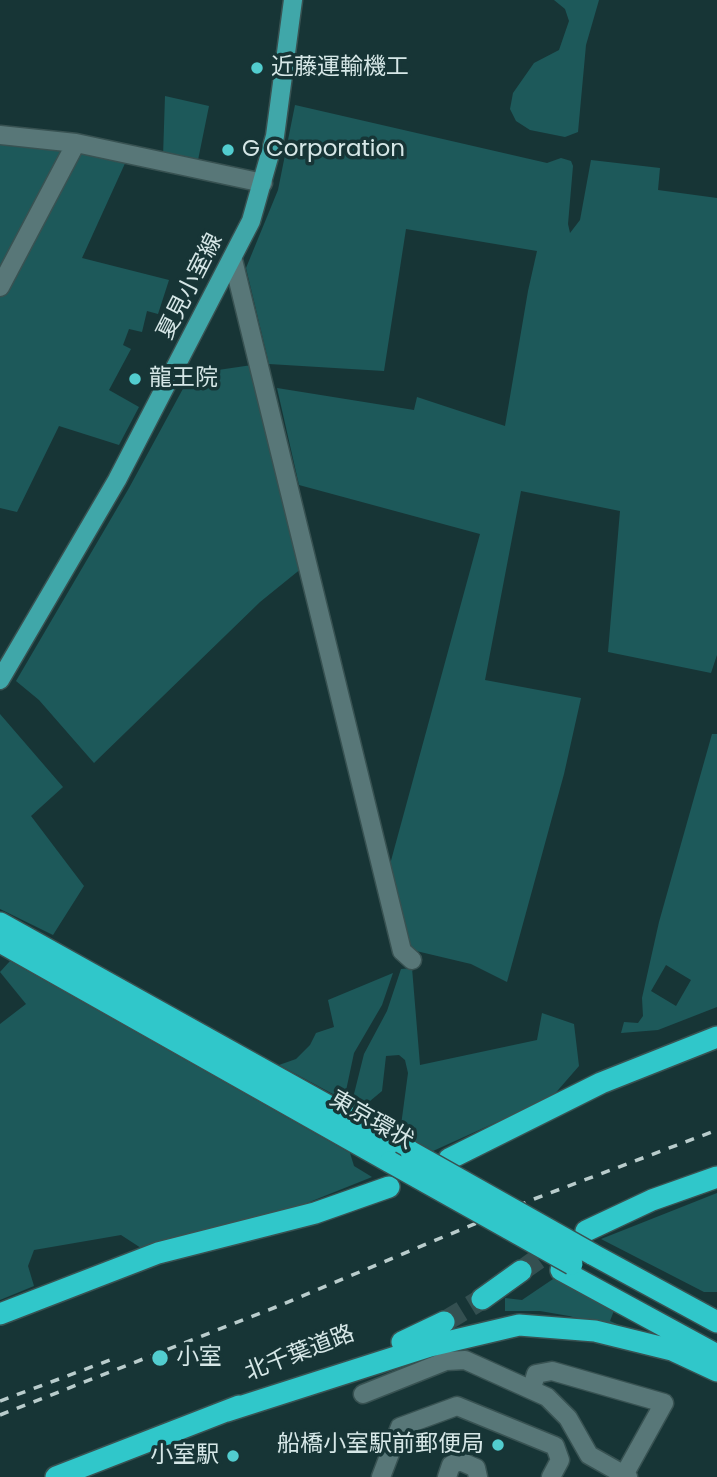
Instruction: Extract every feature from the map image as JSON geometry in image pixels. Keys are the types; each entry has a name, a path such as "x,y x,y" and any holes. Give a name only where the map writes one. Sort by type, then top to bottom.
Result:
{"highway":[{"name":"東京環状","path":"0,923 717,1322"},
{"name":"東京環状","path":"0,942 333,1129 567,1267 717,1344"},
{"path":"449,1159 601,1083 717,1037"},
{"path":"717,1177 652,1200 586,1231 717,1189"},
{"path":"0,1314 158,1253 315,1213 390,1187"},
{"path":"612,1265 641,1271 717,1313"},
{"path":"567,1267 717,1355"},
{"path":"482,1299 521,1271"},
{"name":"北千葉道路","path":"56,1477 382,1351 444,1322"},
{"path":"227,1411 430,1346 519,1325 595,1331 672,1350 717,1371"}],"main road":[{"name":"夏見小室線","path":"0,680 117,480 251,221 276,125 293,0"}],"street":[{"path":"0,135 76,144 263,183"},
{"path":"0,287 76,144"},
{"path":"233,260 402,951 412,960"},
{"path":"363,1394 455,1359 478,1364 532,1388 563,1411 584,1449 594,1460 626,1476 664,1404 552,1371 536,1374 532,1388"},
{"path":"381,1477 400,1427 457,1406 565,1449 551,1477"},
{"path":"447,1477 451,1465 460,1461 476,1468 478,1477"}],"shaded area":[{"path":"554,0 599,0 586,45 578,132 565,137 530,130 516,121 510,109 513,93 534,63 559,50 569,21 565,9"},
{"path":"165,96 209,106 197,165 163,157"},
{"path":"295,105 547,163 561,158 571,161 573,166 568,224 570,233 580,220 591,160 660,168 658,190 717,198 717,655 711,673 608,652 620,511 521,491 485,680 581,698 564,774 507,982 471,964 412,950 407,946 389,868 480,534 299,485 277,388 414,410 417,397 505,426 537,251 406,229 384,371 269,364 246,268 278,190"},
{"path":"0,138 127,159 82,258 169,280 158,314 147,311 142,332 129,329 123,345 131,349 109,390 139,407 119,445 59,426 17,512 0,508"},
{"path":"252,365 302,568 260,602 94,763 39,700 16,681 129,488 191,374"},
{"path":"0,714 63,787 31,816 84,886 53,935 0,909"},
{"path":"712,734 717,734 717,1007 658,1030 621,1033 624,1022 638,1023 643,1016 642,998 659,922","holes":["666,965 691,980 676,1006 651,991"]},
{"path":"10,961 350,1153 354,1166 372,1177 257,1223 141,1248 121,1235 34,1250 28,1266 34,1286 0,1300 0,1024 26,1004 0,972"},
{"path":"412,968 420,1065 537,1040 542,1013 574,1024 579,1066 552,1097 433,1151 400,1133 408,1073 405,1060 399,1055 386,1056 382,1091 358,1111 351,1106 364,1054 387,1011 401,969"},
{"path":"393,973 382,1005 354,1053 344,1100 279,1065 296,1059 310,1045 316,1033 334,1027 328,1000"},
{"path":"717,1193 717,1292 704,1292 601,1239"},
{"path":"556,1277 615,1308 610,1321 626,1328 625,1331 540,1311 505,1311 505,1298 522,1300"}],"tunnel":[{"path":"521,1271 562,1242"},
{"path":"444,1322 482,1299"}],"railway":[{"path":"0,1415 276,1307 534,1199 717,1130"},
{"path":"0,1401 118,1357"}],"place":[{"name":"近藤運輸機工","path":"257,68"},
{"name":"G Corporation","path":"228,150"},
{"name":"龍王院","path":"135,379"},
{"name":"小室","path":"160,1358"},
{"name":"船橋小室駅前郵便局","path":"498,1445"},
{"name":"小室駅","path":"233,1456"}]}
